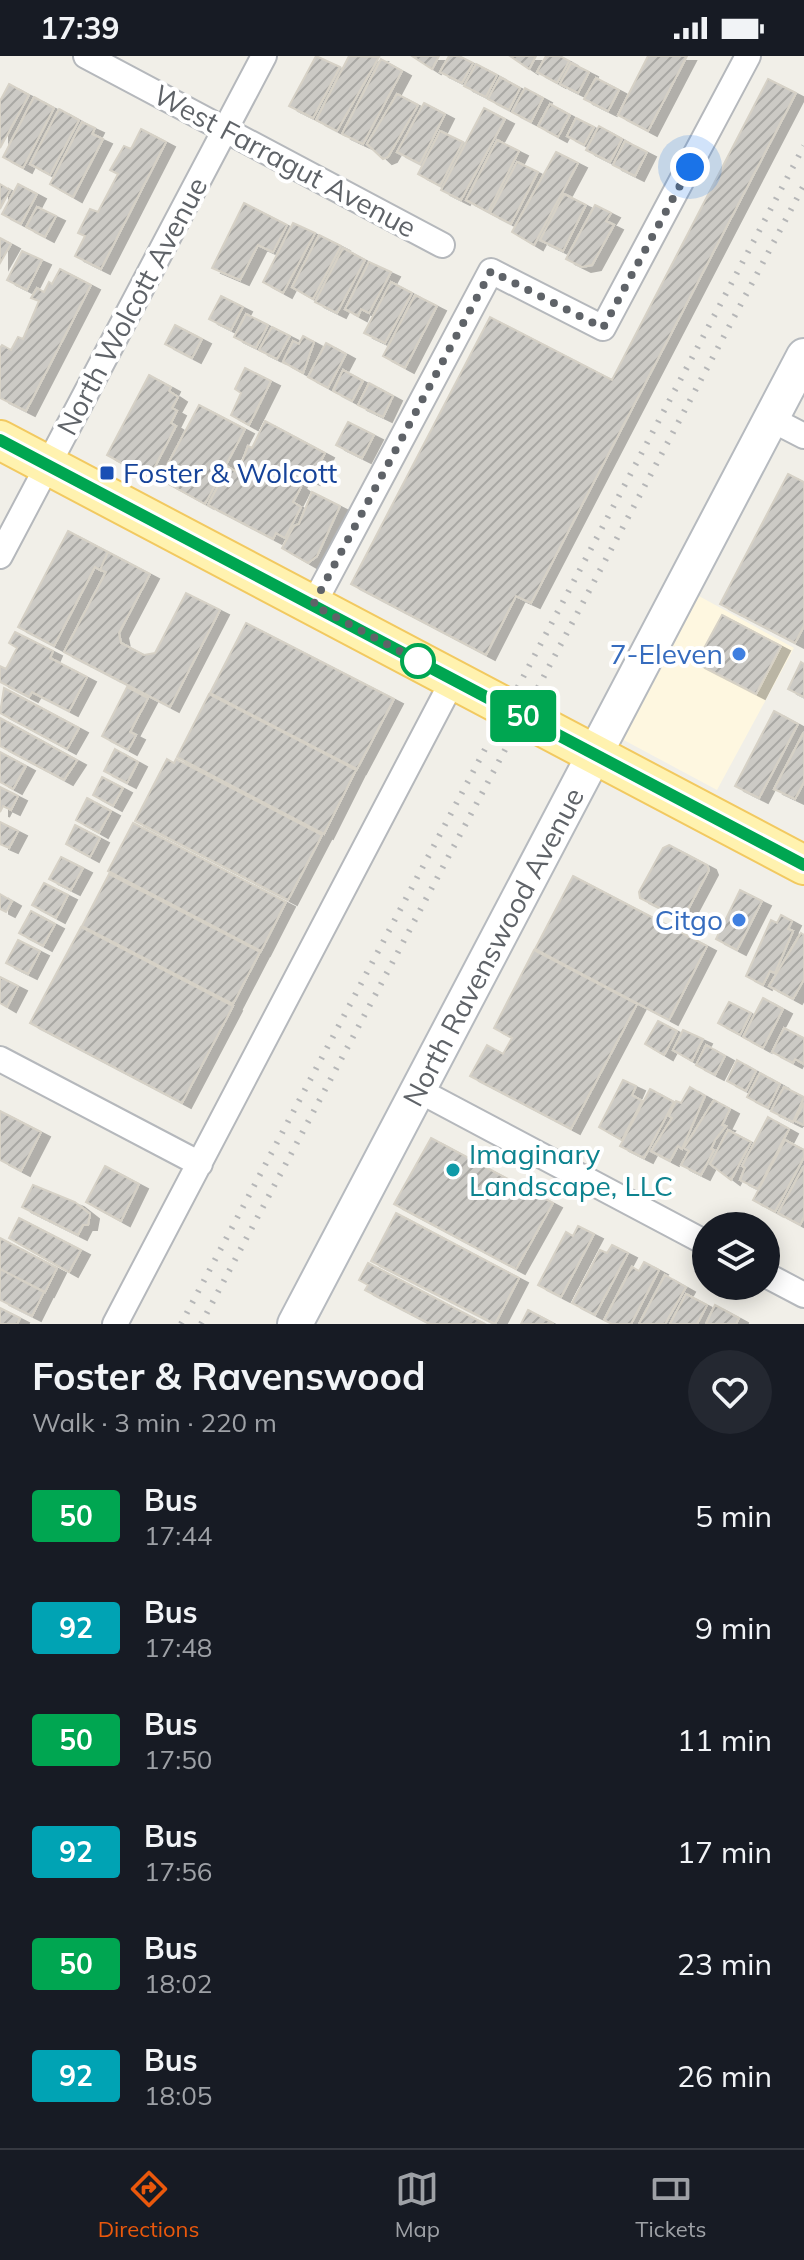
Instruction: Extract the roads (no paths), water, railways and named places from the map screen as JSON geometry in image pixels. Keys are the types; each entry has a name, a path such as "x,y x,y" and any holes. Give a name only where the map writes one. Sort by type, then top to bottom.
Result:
{"main road":[{"path":"0,440 804,865"}],"street":[{"name":"West Farragut Avenue","path":"86,56 442,245"},
{"name":"North Wolcott Avenue","path":"0,556 264,56"},
{"path":"313,605 491,271 603,328 748,56"},
{"name":"North Ravenswood Avenue","path":"295,1324 804,356"},
{"path":"771,419 804,436"},
{"path":"115,1324 453,680"},
{"path":"0,1059 200,1164"},
{"path":"418,1090 692,1236"},
{"path":"780,1282 804,1295"}],"railway":[{"path":"181,1324 804,146"},
{"path":"201,1324 804,185"}],"place":[{"name":"Foster & Wolcott","path":"107,473"},
{"name":"7-Eleven","path":"739,654"},
{"name":"Citgo","path":"739,920"},
{"name":"Imaginary Landscape, LLC","path":"453,1170"}]}
